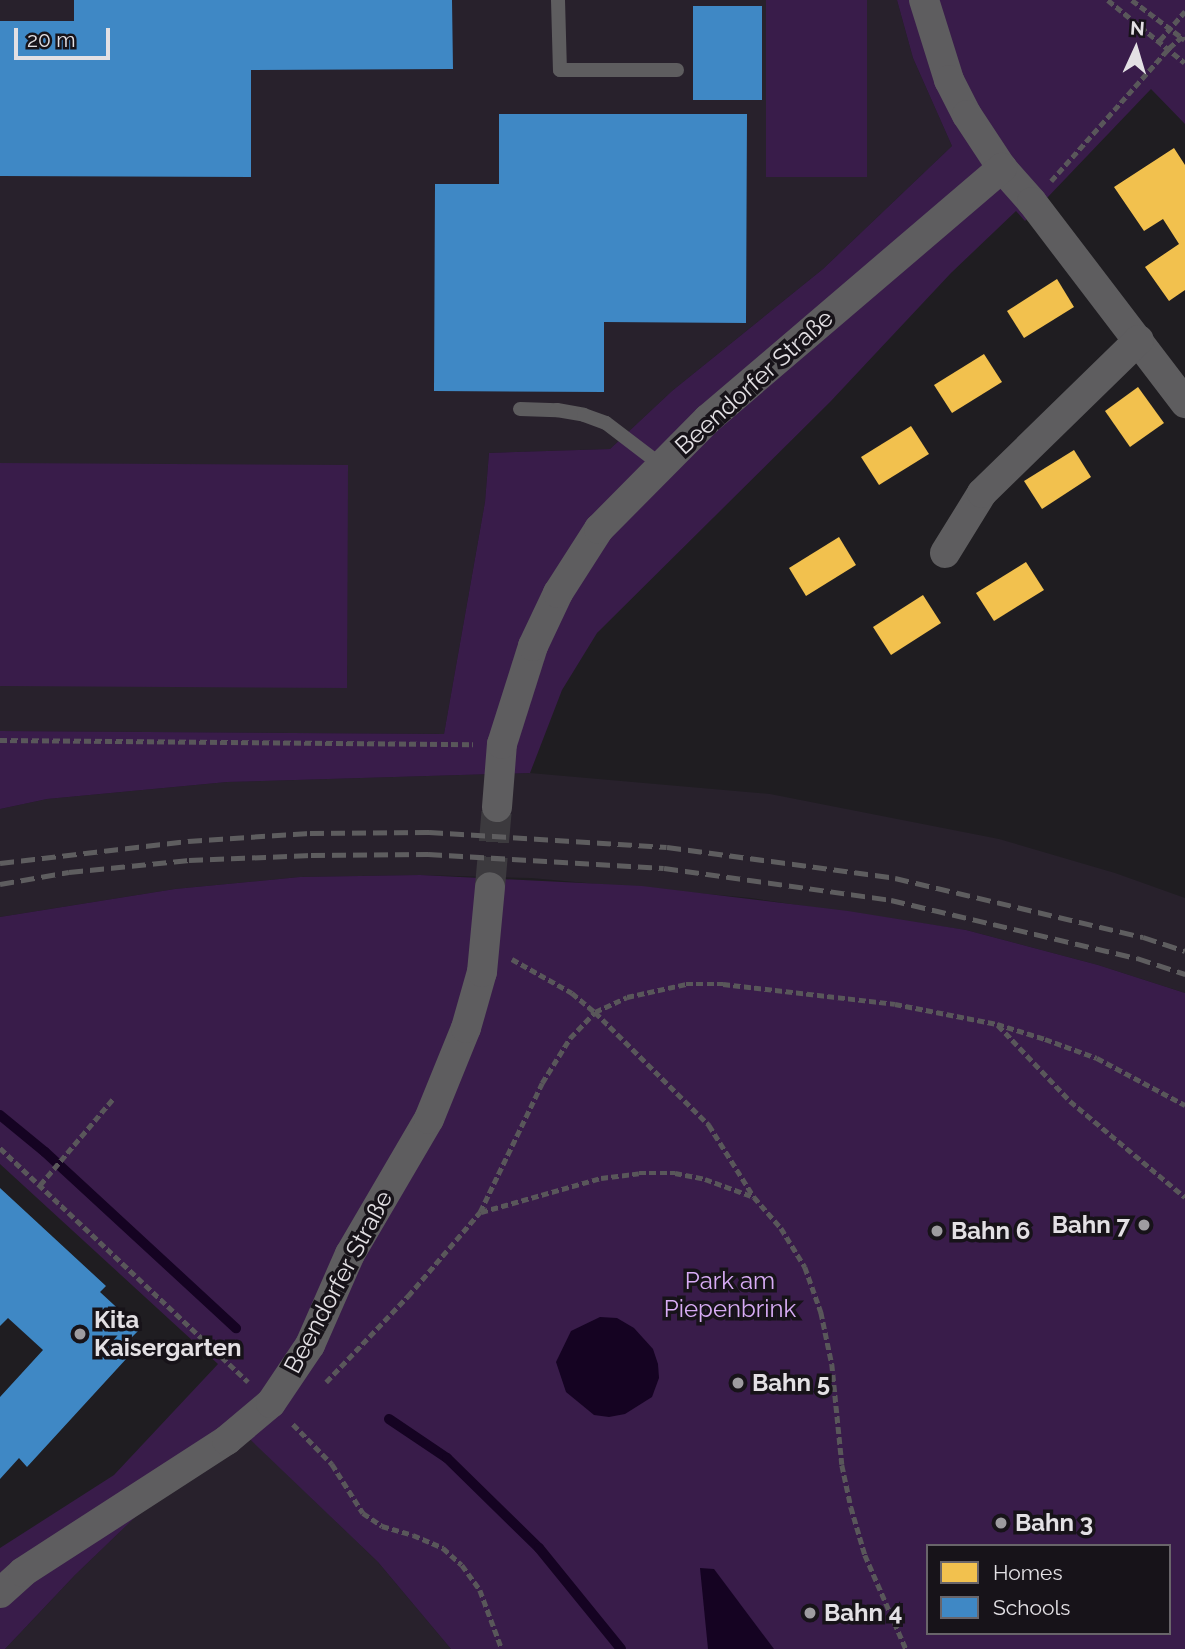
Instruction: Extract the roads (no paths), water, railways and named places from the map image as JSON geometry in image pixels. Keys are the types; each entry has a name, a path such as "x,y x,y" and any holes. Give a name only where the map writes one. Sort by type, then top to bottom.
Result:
{"street":[{"path":"924,0 948,80 967,116 1002,169 1032,202 1185,403"},
{"name":"Beendorfer Straße","path":"497,807 502,744 533,646 558,593 600,529 708,419 1002,169"},
{"path":"945,553 982,493 1139,340"},
{"name":"Beendorfer Straße","path":"0,1593 23,1572 227,1440 271,1403 310,1345 350,1254 429,1119 466,1028 487,946 490,887"}],"lane":[{"path":"558,0 560,70 677,70"},
{"path":"520,409 570,412 606,423 661,465"}],"waterway":[{"path":"0,1115 45,1152 236,1328"},
{"path":"389,1419 447,1458 539,1548 621,1649"}],"tunnel":[{"path":"490,887 497,807"}],"railway":[{"path":"0,863 188,841 310,833 429,832 667,847 895,878 1143,937 1185,951"},
{"path":"0,884 69,872 189,860 311,855 428,854 664,868 891,900 1137,958 1185,974"}],"place":[{"name":"Bahn 7","path":"1144,1225"},
{"name":"Bahn 6","path":"937,1231"},
{"name":"Kita Kaisergarten","path":"80,1334"},
{"name":"Bahn 5","path":"738,1383"},
{"name":"Bahn 3","path":"1001,1523"},
{"name":"Bahn 4","path":"810,1613"}],"park label":[{"name":"Park am Piepenbrink","path":"730,1295"}]}
